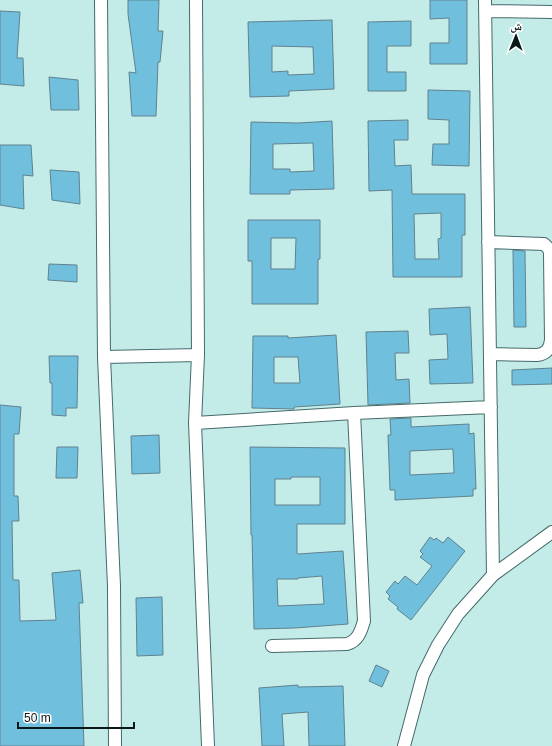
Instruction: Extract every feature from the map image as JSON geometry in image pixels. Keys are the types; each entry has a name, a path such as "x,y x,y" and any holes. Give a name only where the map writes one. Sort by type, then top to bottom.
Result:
{"street":[{"path":"101,0 104,357 114,586 115,746"},
{"path":"196,0 198,355 196,423 208,746"},
{"path":"493,575 485,6 552,12"},
{"path":"488,242 544,244 549,249 550,253 550,346 547,351 537,355 490,354"},
{"path":"104,357 198,355"},
{"path":"196,423 354,413 491,407"},
{"path":"272,646 347,644 355,640 362,630 364,621 354,413"},
{"path":"404,746 423,675 438,645 458,614 493,575 552,532"}],"building":[{"path":"128,0 159,0 158,31 163,31 160,62 158,62 156,116 132,116 129,72 136,73 128,14"},
{"path":"430,0 467,0 467,64 430,64 430,43 449,43 449,18 430,19"},
{"path":"0,11 20,12 17,58 23,58 24,86 0,84"},
{"path":"332,20 334,89 289,91 289,96 250,97 248,22","holes":["272,46 313,47 314,74 288,75 288,71 272,72"]},
{"path":"411,21 411,46 387,46 387,72 406,72 406,91 368,91 368,22"},
{"path":"49,77 78,80 79,110 51,110"},
{"path":"428,90 470,91 469,166 432,165 433,144 449,144 449,120 428,119"},
{"path":"408,120 408,140 394,140 395,166 411,165 412,194 465,194 465,235 462,235 462,277 393,277 392,190 369,191 368,121","holes":["441,213 441,238 438,239 439,259 415,259 414,214"]},
{"path":"332,121 334,189 290,190 290,194 250,194 251,122 298,123","holes":["313,143 314,171 290,172 290,169 273,169 273,144"]},
{"path":"0,145 31,145 33,176 23,175 24,209 0,205"},
{"path":"50,170 79,172 80,204 52,200"},
{"path":"248,220 320,220 318,304 252,304 252,261 248,261","holes":["271,238 296,238 295,269 271,269"]},
{"path":"513,250 525,251 526,327 514,327"},
{"path":"49,264 77,265 77,282 48,280"},
{"path":"470,307 473,383 430,384 429,360 448,359 447,334 430,335 429,309"},
{"path":"408,331 409,353 395,353 396,380 409,379 410,403 368,405 366,332"},
{"path":"336,335 340,404 294,407 294,409 252,408 253,336 288,336 288,338","holes":["274,357 298,357 300,383 274,383"]},
{"path":"49,356 78,356 77,408 66,408 66,416 52,415 52,383 50,383"},
{"path":"552,368 552,384 512,385 512,370"},
{"path":"0,405 21,407 19,434 14,434 14,496 18,496 19,521 12,521 13,580 19,580 20,621 56,620 52,573 80,570 83,603 79,603 84,746 0,746"},
{"path":"411,418 411,427 469,424 469,434 474,433 476,489 473,489 473,496 395,500 395,490 390,490 388,435 391,435 390,419","holes":["453,449 454,473 410,475 410,451"]},
{"path":"159,435 160,473 132,474 131,436"},
{"path":"57,447 78,447 77,478 56,478"},
{"path":"250,447 345,448 345,524 297,524 297,553 343,551 348,624 254,629","holes":["291,477 320,477 320,505 275,505 275,479 291,479","322,576 324,604 278,606 277,579 298,579"]},
{"path":"430,537 434,540 436,538 443,543 448,537 465,551 411,620 397,609 398,607 388,599 390,596 386,592 395,581 398,584 405,576 417,585 432,566 420,557 423,554 420,551"},
{"path":"162,597 163,655 137,656 136,598"},
{"path":"376,665 389,671 382,687 369,681"},
{"path":"298,685 298,687 343,686 345,746 309,746 308,712 282,714 284,746 262,746 259,688"}]}
